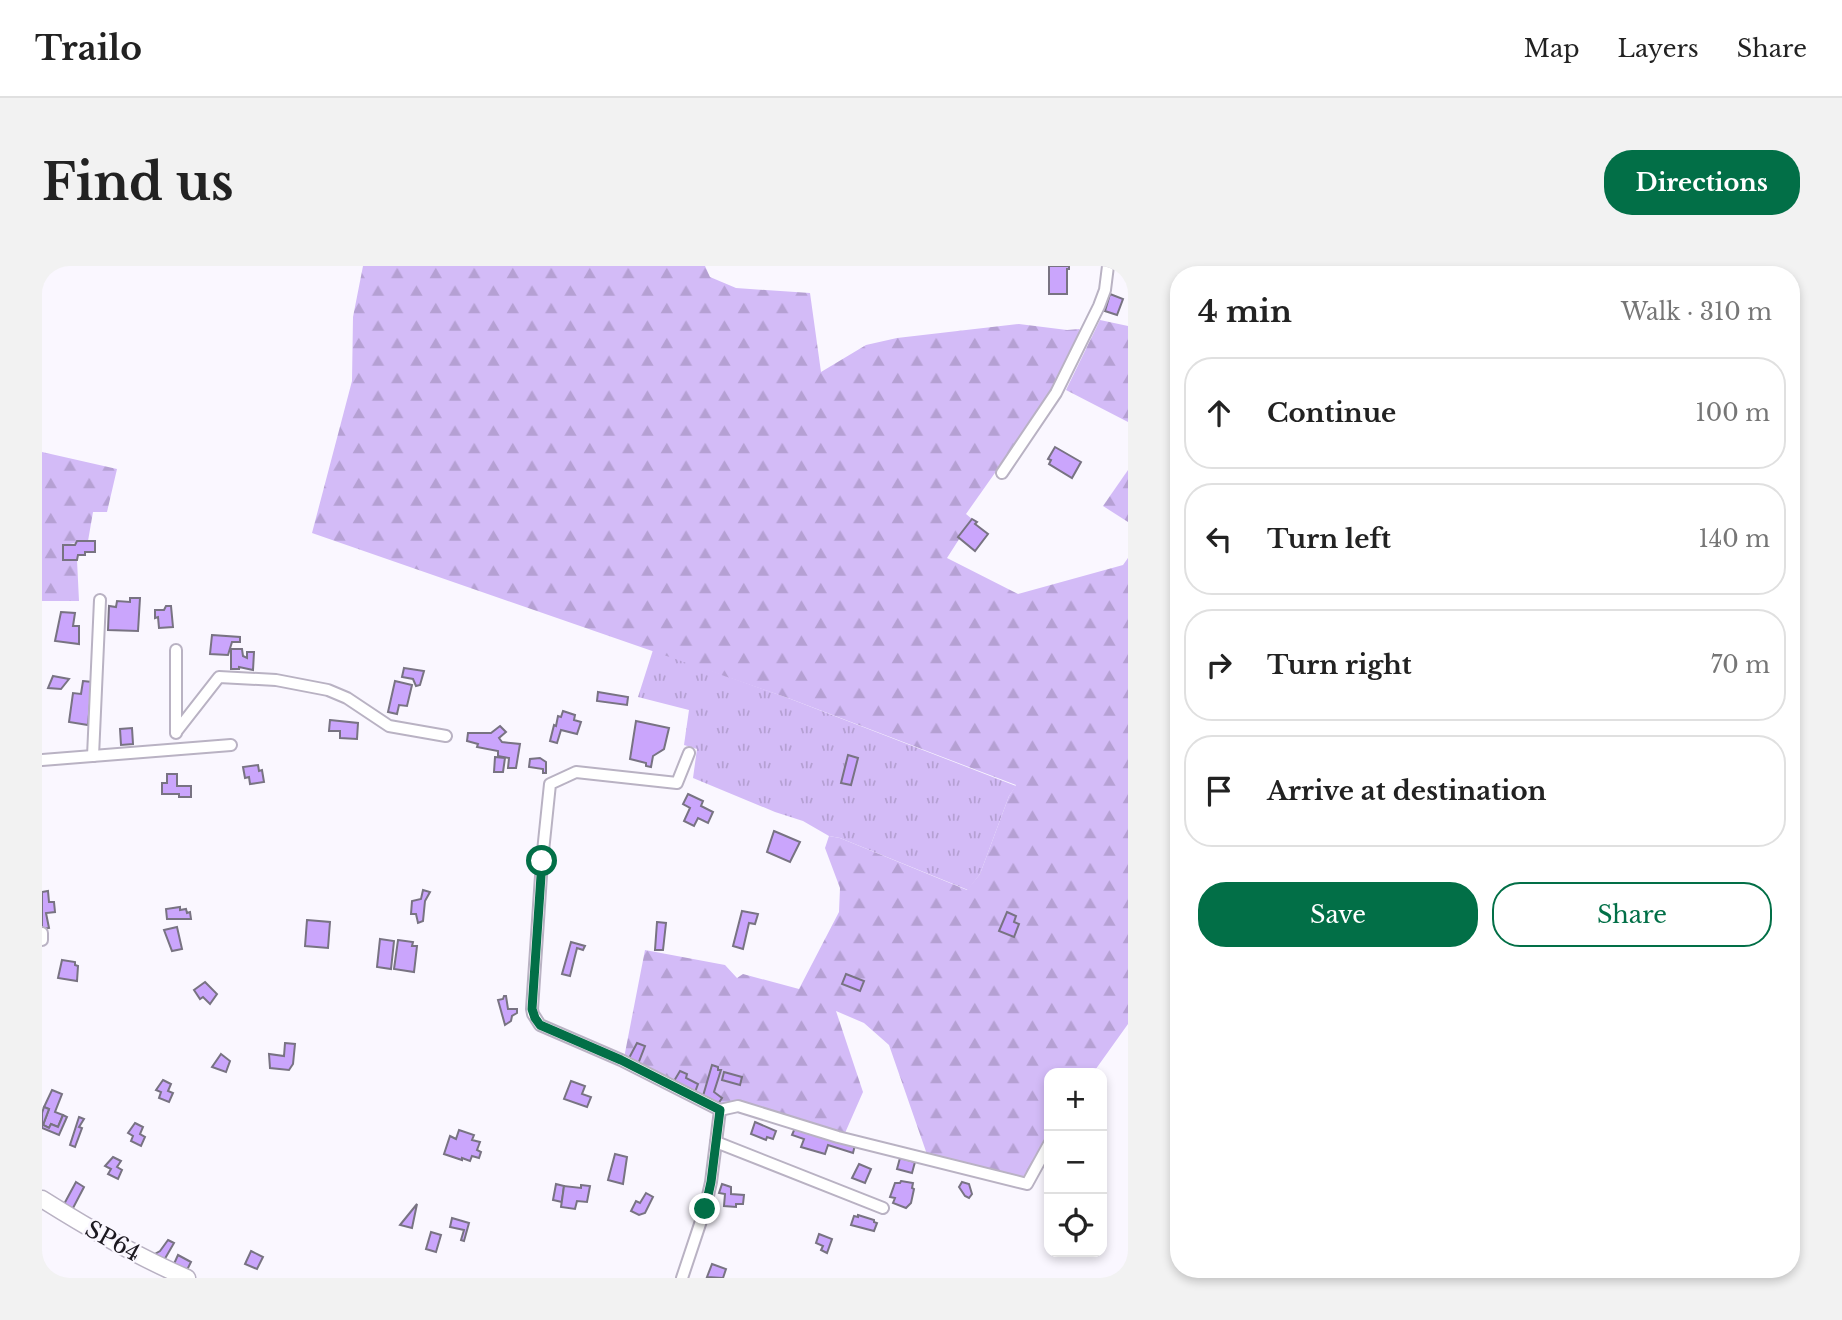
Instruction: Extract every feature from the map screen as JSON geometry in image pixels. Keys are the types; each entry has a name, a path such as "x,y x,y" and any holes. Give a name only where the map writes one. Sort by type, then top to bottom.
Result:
{"street":[{"path":"1002,473 1056,393 1099,306 1105,290 1108,266"},
{"path":"93,756 100,600"},
{"path":"176,650 176,750"},
{"path":"176,732 219,677 276,680 328,690 347,698 389,726 446,736"},
{"path":"42,760 232,745"},
{"path":"689,753 677,783 576,772 550,784 542,861 533,1014 540,1025 621,1060 720,1110 738,1106 838,1136 1027,1184 1044,1153"},
{"path":"42,933 42,940"},
{"path":"682,1278 705,1209 720,1110"},
{"path":"716,1142 883,1208"},
{"name":"SP64","path":"42,1199 80,1223 187,1278"}],"green space":[{"path":"363,266 705,266 710,277 736,288 810,293 821,372 866,345 897,338 1019,324 1079,329 1082,332 1045,402 966,514 972,519 947,558 1018,594 1123,565 1128,558 1128,1024 1097,1068 1044,1068 1044,1155 1035,1173 1021,1183 930,1163 889,1045 864,1023 836,1011 863,1092 845,1133 750,1107 719,1106 624,1058 645,950 725,965 737,978 743,974 799,989 839,912 840,888 825,848 829,836 840,838 967,890 980,874 1009,796 1016,785 788,698 312,533 352,381 353,317"},
{"path":"1100,320 1128,326 1128,422 1066,390"},
{"path":"42,452 117,469 107,512 93,512 88,541 63,545 63,559 77,560 79,601 42,601"},
{"path":"1128,470 1128,522 1103,506"},
{"path":"653,650 788,698 1016,786 1009,796 980,874 968,890 840,838 829,836 803,821 693,778 697,749 684,745 689,710 638,697"}],"building":[{"path":"1049,266 1069,266 1067,294 1049,294"},
{"path":"1110,294 1123,299 1117,315 1105,311"},
{"path":"1055,447 1081,462 1072,478 1049,464 1051,460 1048,459"},
{"path":"972,519 988,534 975,551 958,537"},
{"path":"77,541 95,541 95,552 78,555 77,560 63,560 63,545 75,545"},
{"path":"130,598 140,598 138,631 108,630 109,606 116,607 117,601 130,602"},
{"path":"166,606 171,606 173,627 159,628 155,610 164,610"},
{"path":"61,612 75,613 73,626 79,626 79,644 55,641"},
{"path":"212,635 240,637 240,642 232,642 228,655 210,654"},
{"path":"231,649 242,649 243,656 247,658 247,652 254,652 253,670 239,667 231,669"},
{"path":"404,668 424,671 420,685 416,686 413,679 402,677"},
{"path":"53,676 69,679 61,689 48,688"},
{"path":"83,681 92,682 88,725 69,722 73,693 81,694"},
{"path":"395,681 412,685 407,706 399,705 397,714 388,712"},
{"path":"598,692 628,697 627,705 597,701"},
{"path":"563,711 575,715 574,720 581,722 577,734 561,730 557,743 550,741 554,725 556,726 558,716 561,717"},
{"path":"330,720 358,723 357,739 340,738 340,731 329,731"},
{"path":"636,721 669,728 664,749 653,756 651,767 630,759"},
{"path":"500,726 506,732 499,738 502,742 520,744 516,768 508,768 509,758 498,756 498,751 477,747 478,744 467,741 468,733 491,733"},
{"path":"132,728 133,744 121,745 120,729"},
{"path":"848,755 858,758 851,785 841,783"},
{"path":"495,757 505,758 503,772 494,772"},
{"path":"540,758 546,762 546,773 543,773 543,769 529,767 530,759"},
{"path":"258,765 259,771 262,770 264,782 250,784 249,777 245,778 243,767"},
{"path":"167,774 177,774 177,786 191,786 191,797 162,794 162,783 167,783"},
{"path":"688,794 703,801 701,806 713,812 708,823 698,818 694,826 684,821 690,808 683,804"},
{"path":"774,831 800,842 790,862 767,852"},
{"path":"423,890 430,892 425,901 423,921 418,923 416,914 411,914 412,901 421,899"},
{"path":"48,891 49,902 54,902 55,912 46,913 49,928 42,929 42,892"},
{"path":"180,907 180,910 186,909 187,913 190,912 191,919 167,919 166,909"},
{"path":"742,911 758,914 755,924 749,923 743,949 733,946"},
{"path":"1007,912 1016,916 1014,922 1019,924 1014,937 999,931"},
{"path":"307,920 330,922 328,948 305,946"},
{"path":"657,922 666,923 663,950 655,950"},
{"path":"177,927 182,949 172,951 164,930"},
{"path":"380,939 394,941 391,969 377,967"},
{"path":"398,940 413,942 412,946 417,946 414,972 394,969"},
{"path":"571,942 585,946 583,950 577,948 570,976 562,974"},
{"path":"62,960 75,962 78,966 77,981 58,978"},
{"path":"846,974 864,981 860,991 842,984"},
{"path":"205,982 217,994 210,1004 203,997 200,999 194,990"},
{"path":"504,996 508,1009 517,1009 511,1021 505,1025 498,1000"},
{"path":"285,1043 295,1044 293,1064 289,1070 270,1068 269,1054 284,1056"},
{"path":"637,1043 645,1046 638,1064 628,1060"},
{"path":"221,1054 230,1061 226,1072 212,1067"},
{"path":"712,1065 721,1070 714,1092 722,1098 718,1104 703,1096"},
{"path":"680,1071 687,1074 686,1078 698,1084 695,1092 674,1081"},
{"path":"724,1072 742,1077 740,1085 722,1080"},
{"path":"163,1080 171,1084 168,1091 173,1093 169,1102 159,1098 161,1092 156,1090"},
{"path":"571,1081 585,1086 582,1094 591,1097 587,1107 564,1099"},
{"path":"52,1090 62,1094 55,1112 63,1115 58,1127 51,1124 49,1128 43,1125 49,1109 44,1107"},
{"path":"44,1107 49,1109 43,1125 49,1128 51,1124 58,1127 63,1115 67,1117 59,1135 42,1128"},
{"path":"79,1117 84,1119 79,1127 82,1128 75,1147 70,1145"},
{"path":"755,1122 776,1131 773,1139 767,1137 766,1140 751,1134"},
{"path":"135,1123 143,1127 140,1134 145,1137 141,1146 131,1141 133,1136 128,1133"},
{"path":"795,1128 855,1145 853,1153 828,1145 825,1154 801,1147 804,1139 792,1135"},
{"path":"459,1130 474,1135 472,1140 480,1142 477,1150 481,1152 479,1158 472,1156 470,1161 444,1154 450,1136 456,1139"},
{"path":"615,1154 627,1157 623,1184 608,1180"},
{"path":"113,1157 121,1161 117,1167 122,1170 118,1179 108,1174 111,1169 105,1166"},
{"path":"900,1158 915,1162 912,1173 897,1169"},
{"path":"859,1164 871,1169 865,1183 852,1178"},
{"path":"76,1182 84,1187 72,1210 63,1206"},
{"path":"962,1182 969,1184 972,1194 969,1198 959,1187"},
{"path":"895,1183 913,1183 911,1203 906,1208 893,1203 895,1198 890,1197"},
{"path":"556,1184 564,1186 562,1202 553,1200"},
{"path":"722,1184 731,1187 731,1194 744,1195 743,1204 736,1204 736,1207 724,1206 725,1194 719,1193"},
{"path":"581,1185 590,1186 587,1202 577,1201 575,1209 561,1207 564,1186 581,1188"},
{"path":"646,1193 653,1197 645,1213 639,1215 631,1211 636,1201 640,1203"},
{"path":"417,1204 412,1228 400,1225"},
{"path":"858,1215 877,1223 874,1231 851,1225 854,1216"},
{"path":"452,1218 469,1223 464,1241 461,1240 464,1230 450,1227"},
{"path":"431,1232 441,1235 436,1252 426,1249"},
{"path":"819,1234 832,1239 827,1253 821,1250 823,1246 816,1243"},
{"path":"168,1240 174,1243 163,1262 153,1255 160,1251"},
{"path":"251,1251 263,1257 257,1269 245,1264"},
{"path":"178,1255 191,1262 186,1272 173,1266"},
{"path":"712,1264 726,1269 723,1278 707,1277"}],"route":[{"path":"542,861 533,1014 540,1025 621,1060 720,1110 705,1209"}]}
